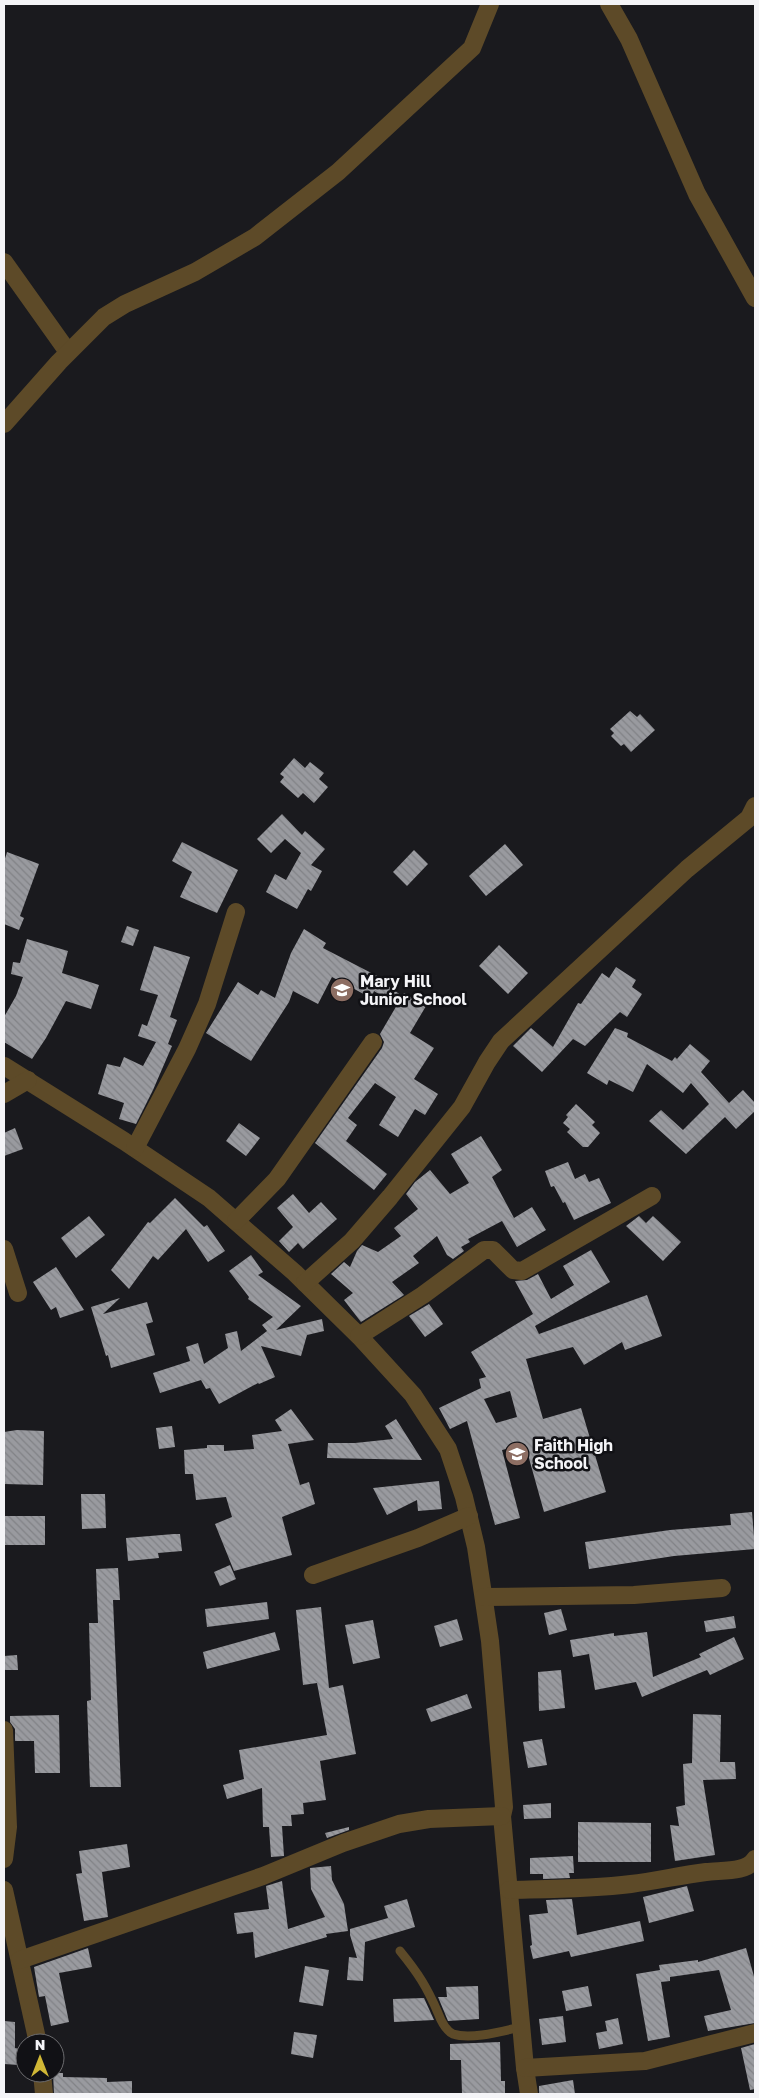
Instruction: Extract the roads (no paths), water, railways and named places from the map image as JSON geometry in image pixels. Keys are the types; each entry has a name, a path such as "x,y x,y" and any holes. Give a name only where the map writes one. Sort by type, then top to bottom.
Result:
{"street":[{"path":"4,424 68,352 104,317 125,304 195,272 255,237 338,172 472,48 490,4"},
{"path":"609,4 629,39 697,194 755,298"},
{"path":"4,262 68,352"},
{"path":"305,1283 352,1241 390,1197 462,1106 501,1041 687,869 749,818 755,806"},
{"path":"135,1148 188,1049 208,1004 236,912"},
{"path":"236,1221 277,1179 373,1042"},
{"path":"4,1066 135,1148 209,1198 236,1221 305,1283 359,1336 414,1395 448,1449 469,1516 484,1597 499,1734 504,1807 502,1816 529,2094"},
{"path":"4,1094 28,1080"},
{"path":"359,1336 423,1295 484,1250 493,1250 513,1270 522,1271 652,1196"},
{"path":"4,1249 18,1293"},
{"path":"313,1575 418,1538 469,1516"},
{"path":"484,1597 634,1595 722,1588"},
{"path":"4,1730 8,1827 4,1859"},
{"path":"20,1960 263,1876 343,1843 399,1824 429,1819 502,1816"},
{"path":"509,1890 573,1889 630,1884 743,1868 752,1864 755,1859"},
{"path":"4,1890 36,2033"},
{"path":"525,2068 645,2061 755,2033"}],"lane":[{"path":"400,1951 427,1987 448,2031 456,2035 479,2035 522,2027"}],"place":[{"name":"Mary Hill Junior School","path":"342,990"},
{"name":"Faith High School","path":"517,1454"}]}
